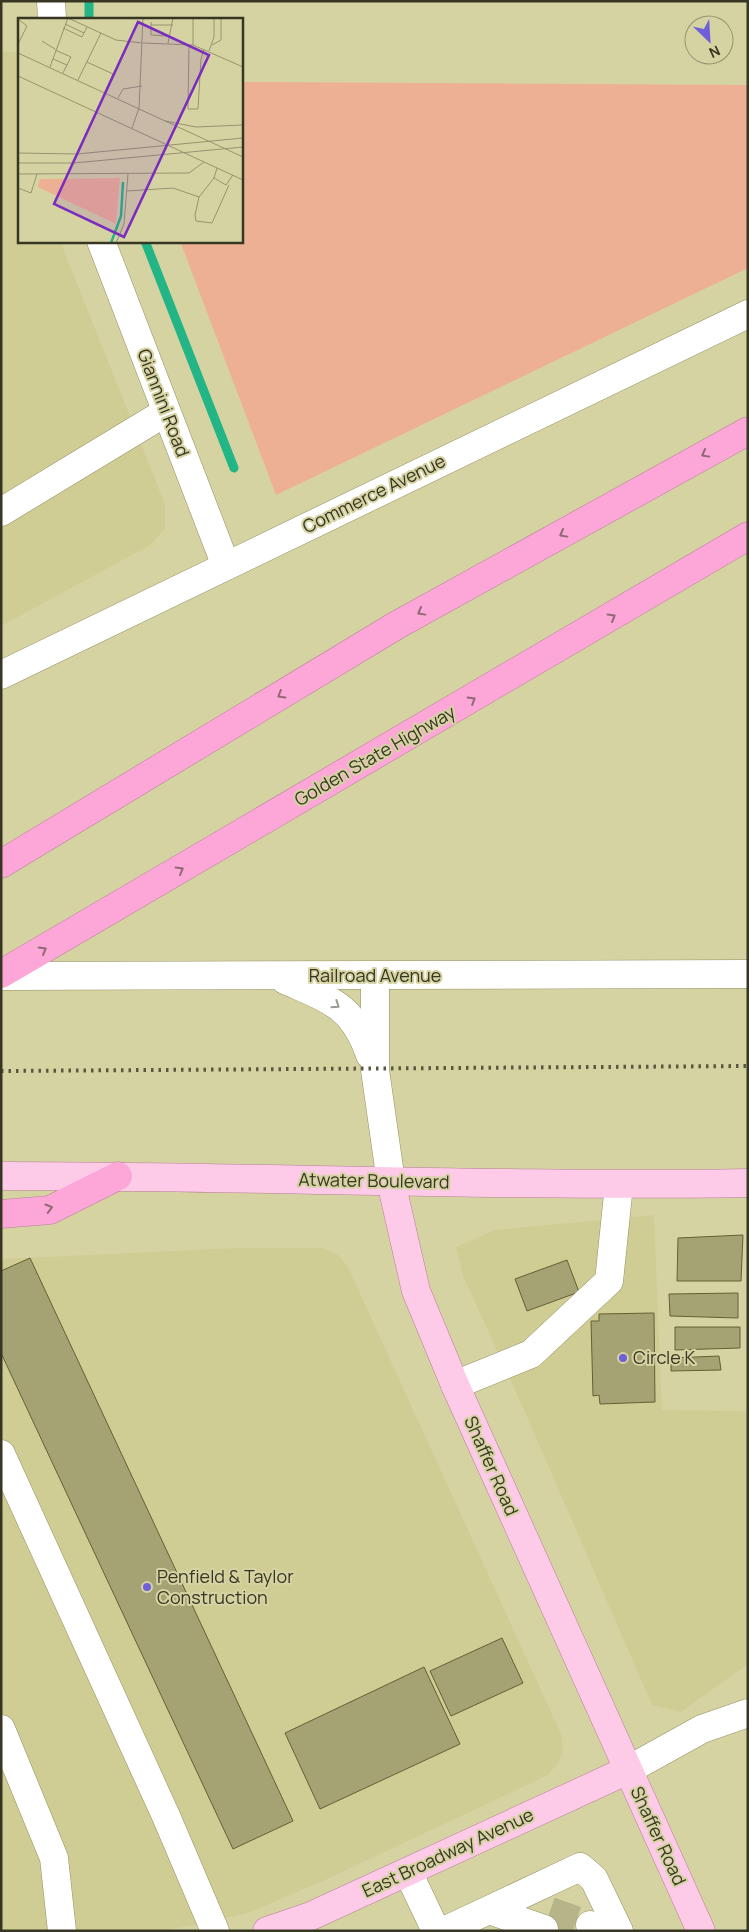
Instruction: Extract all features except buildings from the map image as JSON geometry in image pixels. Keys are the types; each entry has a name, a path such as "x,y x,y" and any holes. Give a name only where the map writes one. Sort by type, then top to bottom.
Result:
{"highway":[{"path":"1,864 397,625 748,431"},
{"name":"Golden State Highway","path":"1,975 748,536"},
{"path":"1,1214 50,1210 118,1176"}],"main road":[{"name":"Atwater Boulevard","path":"1,1176 118,1176 619,1185 748,1183"},
{"name":"Shaffer Road","path":"391,1182 416,1292 455,1385 701,1931"},
{"name":"East Broadway Avenue","path":"267,1931 311,1916 628,1770"}],"street":[{"path":"51,1 52,18"},
{"name":"Giannini Road","path":"101,242 226,566"},
{"name":"Commerce Avenue","path":"1,675 748,314"},
{"path":"1,512 166,412"},
{"name":"Railroad Avenue","path":"1,975 375,976 748,974"},
{"path":"277,976 337,1005 352,1018 363,1035 375,1070"},
{"name":"Shaffer Road","path":"375,976 375,1070 391,1182"},
{"path":"455,1385 530,1354 609,1281 619,1185"},
{"path":"1,1454 166,1816 215,1931"},
{"path":"628,1770 702,1729 748,1712"},
{"path":"1,1729 54,1858 62,1931"},
{"path":"444,1931 521,1919 580,1868 594,1879 619,1931"},
{"path":"408,1872 436,1931"}],"shaded area":[{"path":"1,52 18,52 18,242 60,242 165,504 165,529 150,545 1,626"},
{"path":"242,82 748,85 748,268 276,495 180,242 242,242"},
{"path":"654,1215 662,1410 748,1411 748,1664 681,1712 652,1705 524,1410 463,1276 456,1247 495,1230"},
{"path":"238,1248 323,1248 338,1255 348,1267 562,1736 563,1752 558,1763 548,1775 325,1880 248,1913 160,1931 1,1931 1,1259"}],"waterway":[{"path":"89,1 89,18"},
{"path":"145,242 234,468"}],"tunnel":[{"path":"550,1911 590,1925"}],"railway":[{"path":"1,1071 748,1066"}],"place":[{"name":"Circle K","path":"623,1358"},
{"name":"Penfield & Taylor Construction","path":"147,1587"}]}
